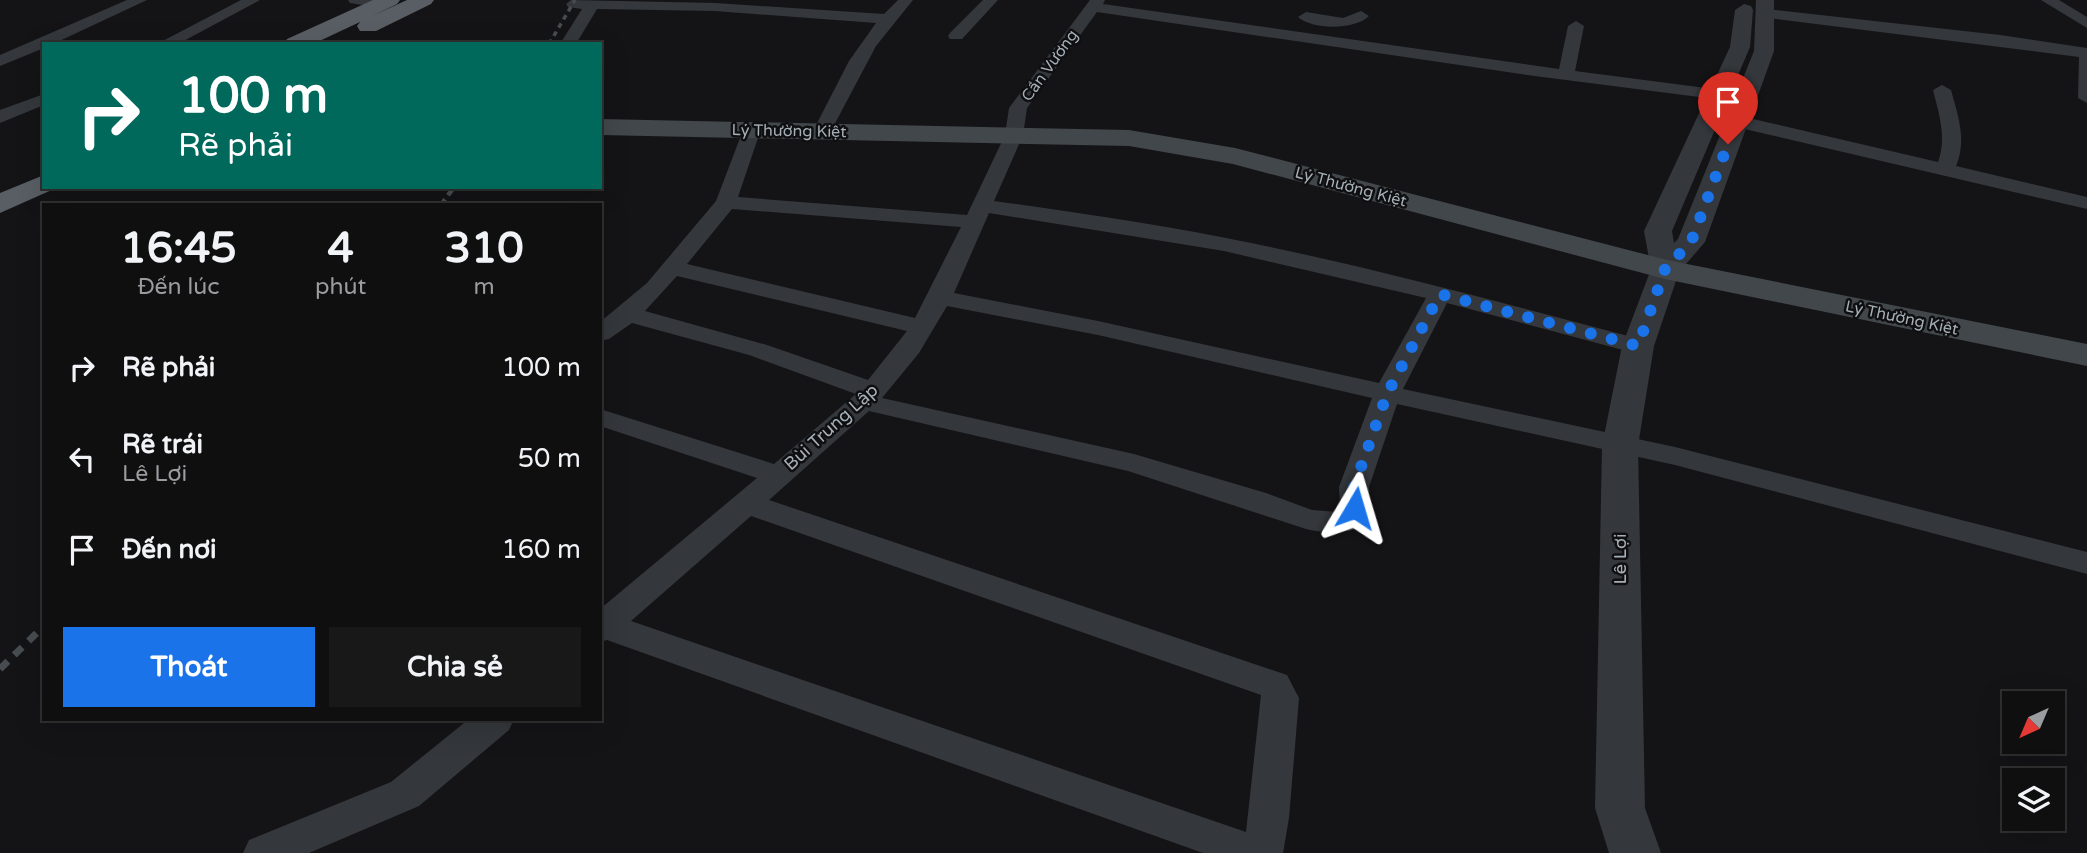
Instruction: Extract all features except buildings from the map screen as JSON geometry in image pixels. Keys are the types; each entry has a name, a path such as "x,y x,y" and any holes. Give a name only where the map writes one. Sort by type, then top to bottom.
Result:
{"highway":[{"path":"335,42 424,0"},
{"path":"299,42 386,2"},
{"path":"0,181 42,162"},
{"path":"0,204 42,184"}],"main road":[{"name":"Lý Thường Kiệt","path":"602,127 1129,138 1209,150 1665,269 2087,355"}],"street":[{"path":"44,42 140,0"},
{"path":"169,42 253,0"},
{"path":"355,0 386,2"},
{"path":"822,131 854,63 885,19 906,0"},
{"path":"956,36 991,0"},
{"name":"Lê Lợi","path":"1665,269 1658,231 1740,47 1744,0"},
{"path":"2048,0 2087,23"},
{"path":"573,4 640,2 885,19"},
{"path":"570,42 593,3"},
{"path":"1096,4 1566,75 1714,105 1737,121 2087,203"},
{"name":"Cần Vương","path":"1014,135 1018,108 1096,4"},
{"path":"1766,7 2087,54 2087,98"},
{"name":"Lê Lợi","path":"1635,853 1620,808 1620,446 1638,346 1665,269 1691,242 1764,51 1766,7"},
{"path":"1296,15 1345,23 1361,16"},
{"path":"1566,75 1576,26"},
{"path":"0,61 42,43"},
{"path":"1740,47 1764,51"},
{"path":"1942,90 1951,116 1953,146 1945,169"},
{"path":"0,96 42,101"},
{"path":"1714,105 1746,98"},
{"path":"0,117 42,101"},
{"path":"602,333 628,314 655,288 726,202 752,129"},
{"name":"Bùi Trung Lập","path":"602,626 869,397 910,348 940,297 1014,135"},
{"path":"1680,181 1712,188"},
{"path":"726,202 978,214 1176,235 1259,251 1440,294 1638,346"},
{"path":"670,267 922,327"},
{"path":"628,314 758,350 869,397 1134,463 1325,523 1346,522 1355,508 1354,487 1387,394 1440,294"},
{"path":"940,297 1098,328 1620,446 1675,456 2087,563"},
{"path":"602,418 778,475"},
{"path":"746,503 1274,685 1281,698 1269,818 1262,853"},
{"path":"602,626 1232,845 1239,853"},
{"path":"264,853 405,794 494,721"}],"railway":[{"path":"550,42 575,0"},
{"path":"442,203 453,189"},
{"path":"0,669 42,628"}],"route":[{"path":"1355,508 1354,487 1387,394 1440,294 1638,346 1665,269 1691,242 1728,144"}]}
